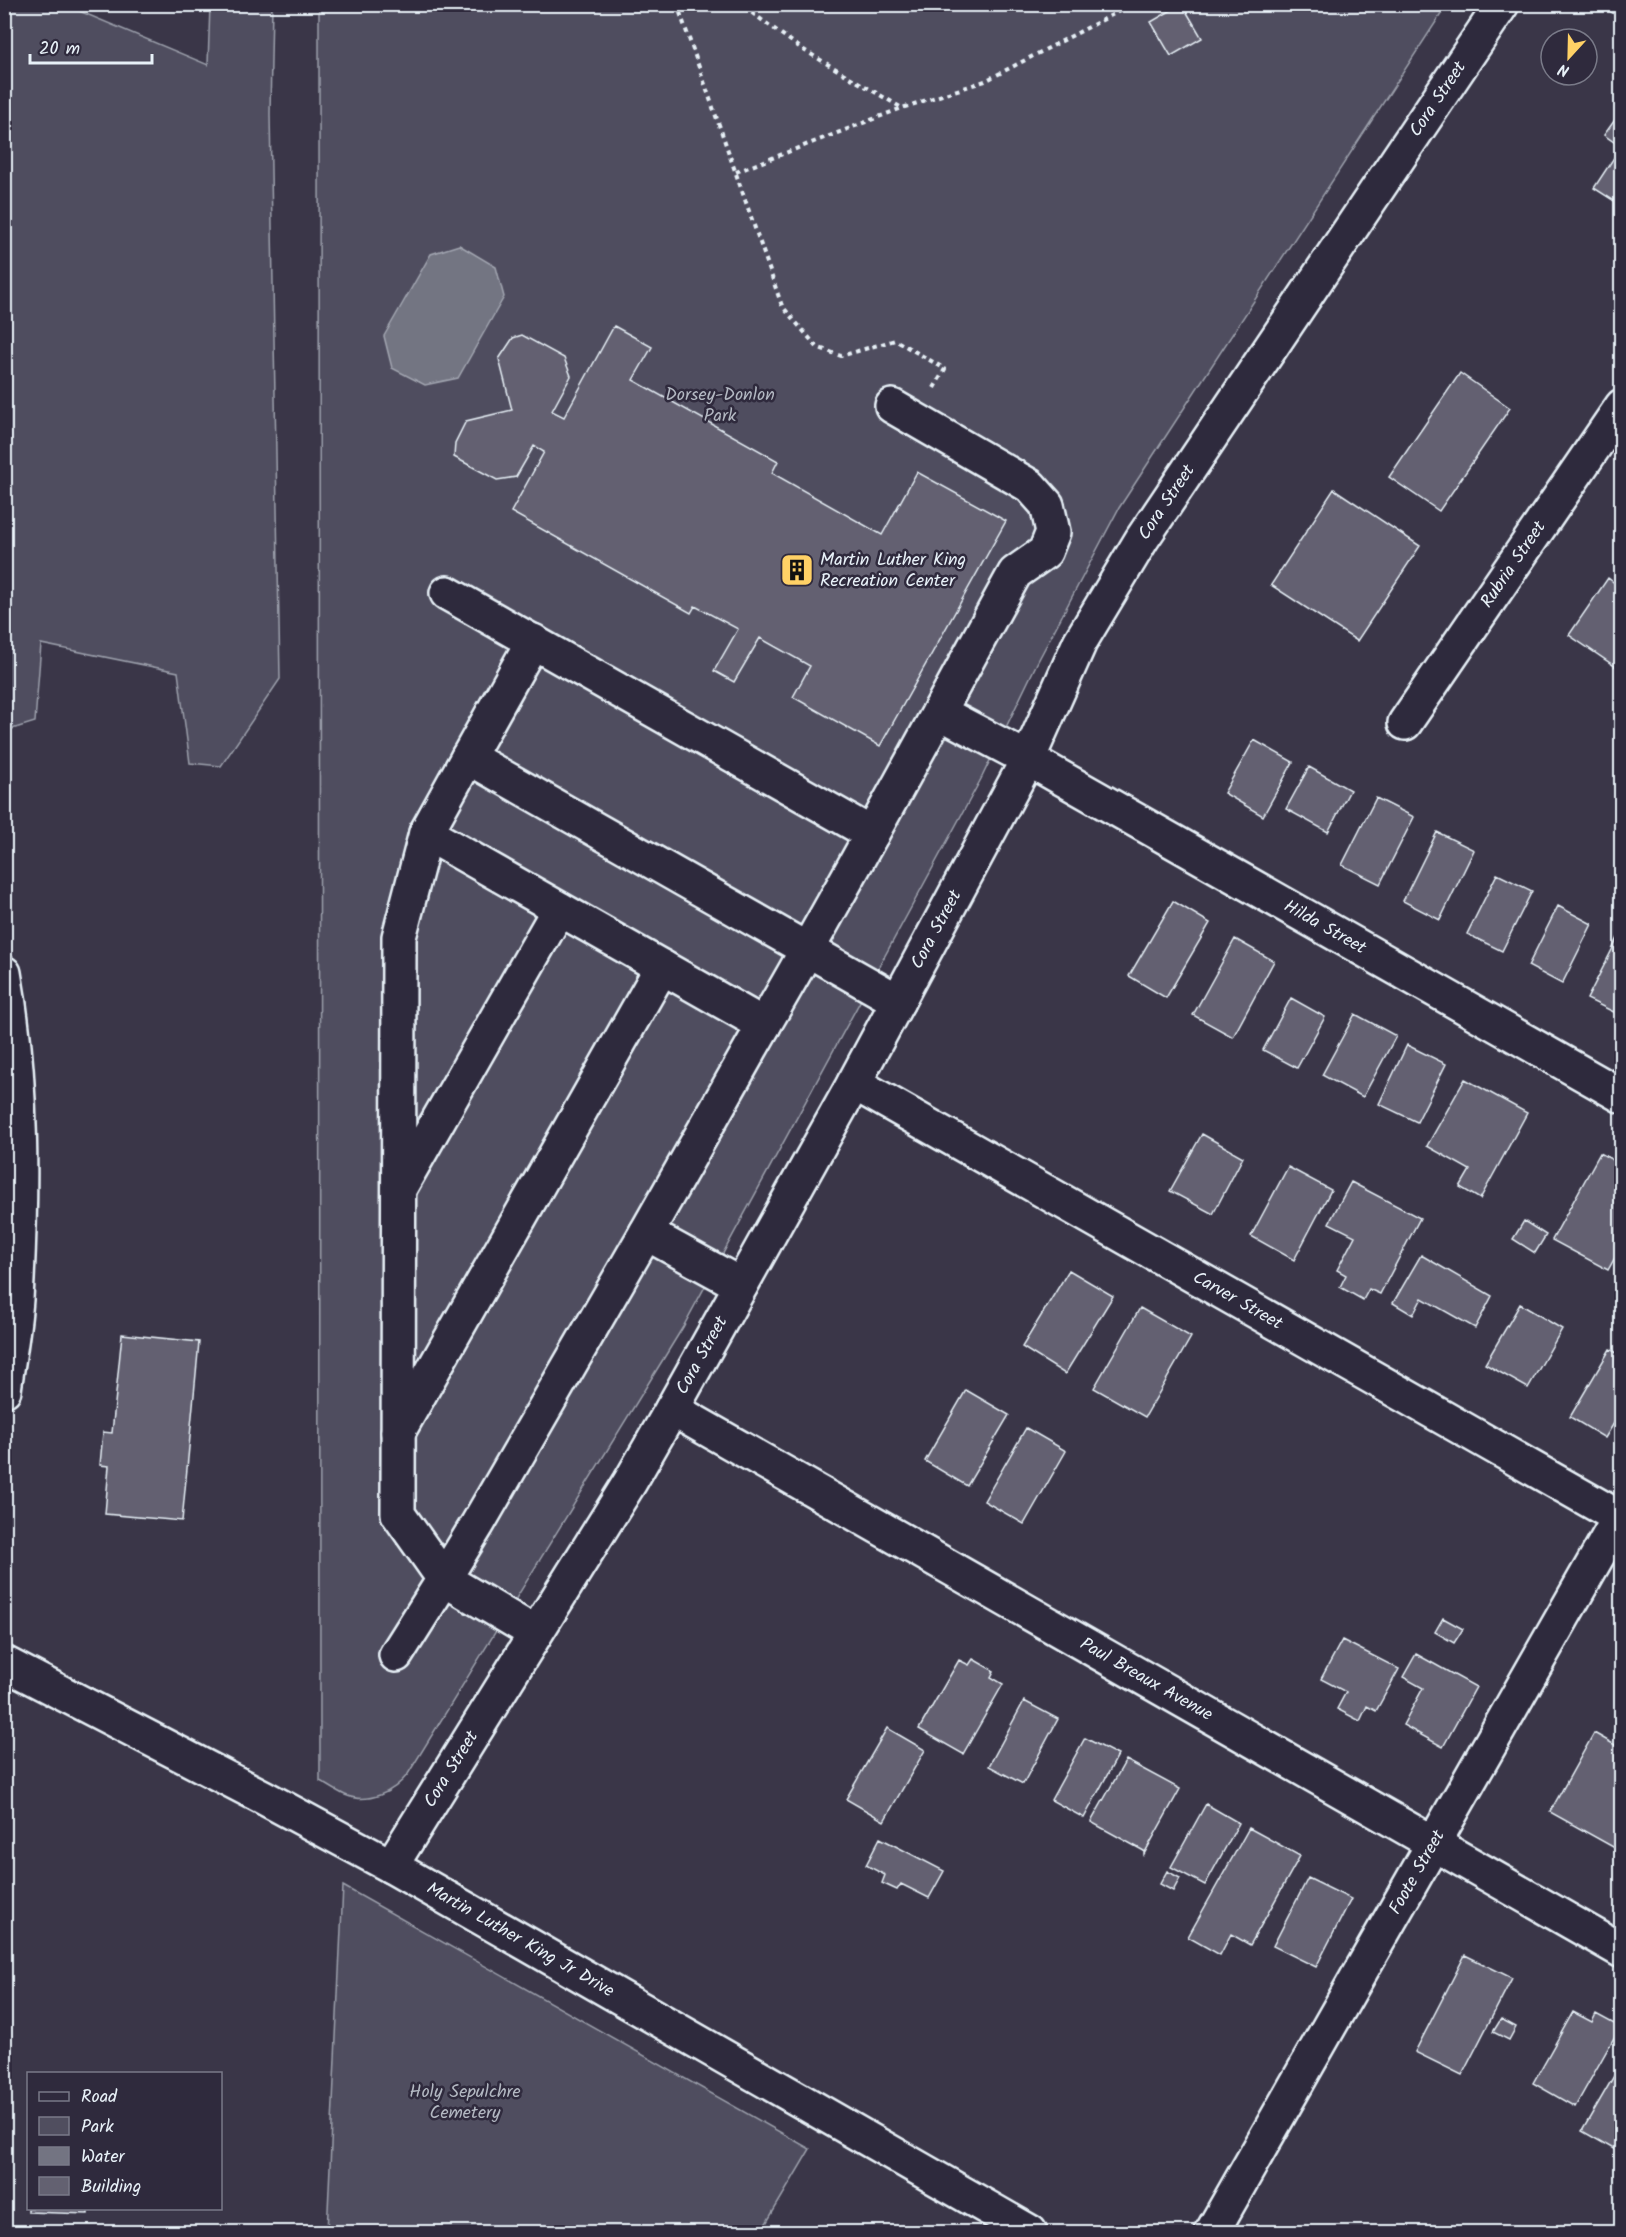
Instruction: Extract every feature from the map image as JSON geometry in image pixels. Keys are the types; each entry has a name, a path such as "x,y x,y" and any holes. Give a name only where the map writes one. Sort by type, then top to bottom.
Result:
{"street":[{"name":"Cora Street","path":"391,1866 630,1482 672,1409 854,1083 1028,759 1080,642 1142,539 1502,4"},
{"name":"Rubria Street","path":"1405,723 1622,406"},
{"path":"396,1655 477,1525 646,1233 807,951 1015,573 1045,552 1053,532 1047,505 1030,486 904,413"},
{"path":"447,593 872,834"},
{"path":"533,641 426,833 399,937 398,1514 444,1579 535,1633"},
{"name":"Hilda Street","path":"939,712 1028,759 1622,1096"},
{"path":"468,757 898,1001"},
{"path":"426,833 764,1025"},
{"path":"398,1191 559,909"},
{"path":"398,1434 662,967"},
{"path":"4,973 13,1020 19,1184 16,1300 4,1390"},
{"name":"Carver Street","path":"854,1083 1621,1516"},
{"path":"646,1233 741,1285"},
{"name":"Paul Breaux Avenue","path":"672,1409 1622,1951"},
{"name":"Foote Street","path":"1212,2232 1621,1516"},
{"name":"Martin Luther King Jr Drive","path":"4,1663 391,1866 984,2222 1030,2232"}],"path":[{"path":"677,4 782,306 817,347 841,356 895,340 945,369 904,413"},
{"path":"736,4 748,10 802,50 902,108"},
{"path":"736,172 902,108 985,81 1133,4"}],"green space":[{"path":"4,5 65,5 208,65 210,5 272,5 270,114 280,679 221,766 190,763 178,672 41,644 35,722 12,729 5,704"},
{"name":"Dorsey-Donlon Park","path":"319,5 1447,5 1119,508 1037,663 981,779 683,1327 408,1774 388,1791 363,1798 345,1795 320,1781"},
{"name":"Holy Sepulchre Cemetery","path":"343,1886 810,2149 761,2232 327,2232"}],"water":[{"path":"459,245 496,267 504,297 458,378 425,385 392,368 384,336 431,254"}],"building":[{"path":"1182,4 1202,38 1171,56 1151,22"},
{"path":"1599,4 1622,4 1622,19"},
{"path":"1622,110 1622,206 1594,188 1621,147 1604,135"},
{"name":"Martin Luther King Recreation Center","path":"614,326 652,347 633,380 778,461 772,473 882,535 917,472 1006,521 880,746 793,697 810,666 760,638 734,682 714,671 738,629 695,606 691,613 511,512 544,452 534,446 516,477 497,480 454,457 455,443 466,421 512,410 499,359 513,338 522,335 564,358 571,376 552,411 564,417"},
{"path":"1460,373 1510,408 1439,511 1389,477"},
{"path":"1334,489 1420,546 1357,641 1271,585"},
{"path":"1622,576 1622,671 1569,635 1608,578 1616,584"},
{"path":"1254,740 1293,762 1263,816 1224,793"},
{"path":"1309,767 1350,790 1328,832 1286,809"},
{"path":"1376,798 1414,817 1380,884 1342,865"},
{"path":"1437,832 1474,850 1440,920 1403,901"},
{"path":"1497,874 1532,891 1502,951 1467,934"},
{"path":"1173,901 1210,923 1166,998 1129,976"},
{"path":"1558,906 1592,924 1562,984 1528,966"},
{"path":"1618,938 1622,940 1622,1016 1587,999"},
{"path":"1235,939 1274,961 1233,1037 1193,1015"},
{"path":"1291,998 1325,1017 1297,1068 1263,1050"},
{"path":"1355,1014 1396,1036 1363,1097 1322,1075"},
{"path":"1407,1045 1446,1064 1417,1122 1379,1104"},
{"path":"1465,1079 1527,1113 1480,1199 1460,1187 1470,1170 1427,1146"},
{"path":"1202,1134 1243,1157 1213,1214 1170,1191"},
{"path":"1600,1153 1622,1165 1622,1245 1608,1270 1552,1240"},
{"path":"1288,1167 1331,1190 1294,1260 1251,1236"},
{"path":"1351,1182 1420,1218 1380,1294 1369,1289 1363,1300 1340,1287 1346,1275 1337,1270 1355,1236 1329,1223"},
{"path":"1524,1221 1546,1235 1535,1253 1513,1239"},
{"path":"1421,1255 1492,1296 1475,1328 1422,1298 1413,1315 1393,1303"},
{"path":"1069,1270 1113,1296 1065,1374 1022,1347"},
{"path":"1520,1304 1562,1329 1528,1388 1485,1364"},
{"path":"1140,1308 1191,1337 1145,1417 1094,1388"},
{"path":"122,1334 199,1342 182,1521 105,1514 109,1466 100,1465 103,1432 112,1433"},
{"path":"1610,1349 1622,1356 1622,1410 1605,1438 1570,1417"},
{"path":"966,1390 1009,1415 967,1486 925,1461"},
{"path":"1026,1428 1066,1451 1024,1524 984,1501"},
{"path":"1443,1618 1463,1629 1454,1643 1435,1632"},
{"path":"1342,1640 1399,1669 1376,1711 1367,1706 1360,1721 1337,1709 1346,1692 1321,1679"},
{"path":"1416,1654 1476,1687 1443,1747 1403,1725 1423,1688 1403,1677"},
{"path":"973,1659 994,1671 991,1677 1003,1684 963,1754 919,1729 959,1660 969,1665"},
{"path":"1024,1701 1058,1719 1023,1784 989,1766"},
{"path":"887,1728 925,1750 884,1821 846,1799"},
{"path":"1594,1733 1622,1749 1622,1852 1550,1812"},
{"path":"1085,1738 1118,1755 1084,1818 1051,1800"},
{"path":"1126,1760 1180,1789 1144,1854 1144,1851 1091,1822"},
{"path":"1206,1804 1239,1823 1205,1885 1171,1867"},
{"path":"1249,1828 1300,1856 1250,1945 1231,1934 1220,1955 1188,1937"},
{"path":"880,1838 944,1871 929,1898 901,1884 897,1890 882,1883 885,1875 866,1865"},
{"path":"1167,1871 1180,1878 1173,1891 1160,1884"},
{"path":"1308,1878 1351,1899 1316,1967 1273,1946"},
{"path":"1465,1955 1512,1978 1462,2075 1415,2052"},
{"path":"1573,2012 1592,2022 1596,2014 1620,2027 1575,2107 1533,2083"},
{"path":"1501,2019 1516,2027 1509,2040 1493,2032"},
{"path":"1622,2062 1622,2142 1617,2151 1582,2131"},
{"path":"28,2210 88,2210 88,2214 28,2212"},
{"path":"25,2228 77,2229 77,2232 25,2232"}],"place":[{"name":"Martin Luther King Recreation Center","path":"797,570"}]}
